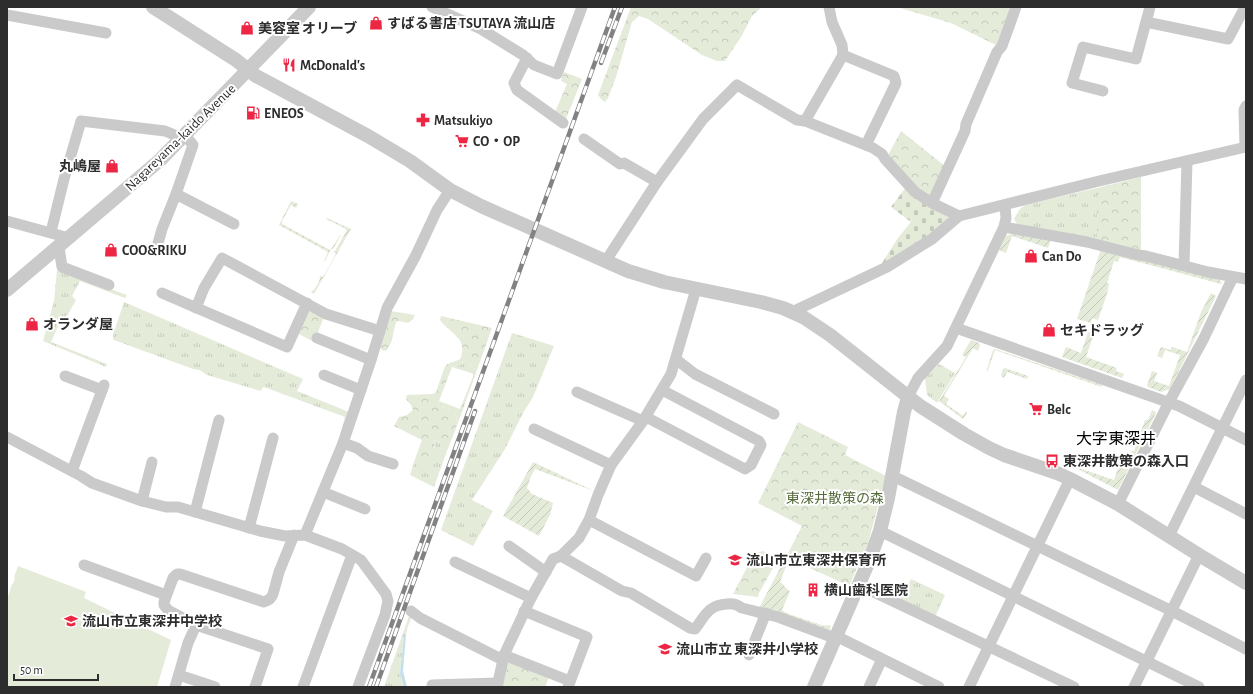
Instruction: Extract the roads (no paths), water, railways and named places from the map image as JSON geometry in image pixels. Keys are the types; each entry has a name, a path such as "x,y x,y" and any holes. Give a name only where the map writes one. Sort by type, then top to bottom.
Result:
{"street":[{"path":"153,7 236,60 248,70 375,140 450,190 481,206 606,262 650,279 761,302 803,317 825,331 908,397 934,415 989,448 1004,455 1057,473 1118,504 1246,583"},
{"name":"Nagareyama-kaido Avenue","path":"7,290 142,176 184,137 309,7"},
{"path":"432,7 481,29 527,58 534,65 558,74 582,7"},
{"path":"805,121 843,55 842,46 832,22 829,7"},
{"path":"932,203 965,131 966,124 994,58 1002,46 1016,7"},
{"path":"1103,91 1072,83 1083,47 1136,59 1150,7"},
{"path":"1146,22 1228,39 1245,7"},
{"path":"7,15 106,33"},
{"path":"843,55 894,76 896,83 866,145"},
{"path":"527,58 514,83 517,90 563,123"},
{"path":"606,262 657,182 703,119 737,85 797,120 805,121 866,145 882,154 915,192 932,203 959,216"},
{"path":"792,312 886,267 932,239 959,216 1245,147 1244,110 1246,106"},
{"path":"51,232 64,179 81,121 164,131 184,137 193,145 162,229 157,248"},
{"path":"584,139 620,164 624,163 657,182"},
{"path":"1184,265 1186,161"},
{"path":"305,535 342,443 372,360 387,308 416,255 437,210 450,190"},
{"path":"176,194 234,224"},
{"path":"814,687 859,585 880,531 893,477 908,397 918,378 947,346 1004,227 1006,218 1005,205"},
{"path":"7,221 51,232 64,242 62,267 109,285"},
{"path":"1004,227 1087,242 1246,280"},
{"path":"196,308 204,288 222,258 326,314 380,332"},
{"path":"1118,504 1169,402 1204,338 1232,277"},
{"path":"432,685 498,685 503,657 530,598 553,559 561,556 579,538 589,520 611,465 644,419 671,374 677,360 696,289"},
{"path":"162,293 287,347 307,303"},
{"path":"956,328 1180,406 1246,440"},
{"path":"317,338 372,360"},
{"path":"677,360 695,374 774,414"},
{"path":"324,375 361,390"},
{"path":"65,376 103,388 72,472"},
{"path":"1169,536 1246,381"},
{"path":"577,392 644,419 745,469 751,465 760,445 759,440 662,390"},
{"path":"195,512 219,420"},
{"path":"534,429 611,465"},
{"path":"7,438 92,483 142,501 166,507 178,507 249,528 285,536 305,535 342,549 361,560 386,594 388,601 385,616 358,687"},
{"path":"249,528 273,438"},
{"path":"342,443 357,448 368,456 393,464"},
{"path":"142,501 152,462"},
{"path":"893,477 1172,611 1246,649"},
{"path":"969,687 1070,479"},
{"path":"1194,487 1246,514"},
{"path":"323,492 365,509"},
{"path":"589,520 696,576 706,558"},
{"path":"880,531 1198,687"},
{"path":"255,687 268,649 196,625 168,610 164,605 164,602 173,578 177,574 264,602 268,601 273,594 279,572 294,535"},
{"path":"509,546 546,572"},
{"path":"303,687 352,555"},
{"path":"1134,687 1199,555"},
{"path":"561,556 622,591 631,593 690,628 695,629 706,613 716,606 730,604 740,606 742,608 766,613 829,636 836,636 882,659 919,683 939,687"},
{"path":"455,562 530,598"},
{"path":"84,565 166,595"},
{"path":"859,585 1074,687"},
{"path":"412,612 420,618 503,657 569,684 587,637 524,611"},
{"path":"749,655 766,613"},
{"path":"174,687 188,643 196,625"},
{"path":"869,687 882,659"},
{"path":"178,675 215,687"}],"water":[{"path":"404,635 406,635 403,671 407,687 404,687 400,673"}],"railway":[{"path":"369,687 615,7"},
{"path":"601,63 622,7"},
{"path":"376,687 475,411"}],"place":[{"name":"すばる書店 TSUTAYA 流山店","path":"376,23"},
{"name":"美容室 オリーブ","path":"247,28"},
{"name":"McDonald's","path":"289,65"},
{"name":"ENEOS","path":"253,113"},
{"name":"Matsukiyo","path":"423,120"},
{"name":"CO・OP","path":"462,141"},
{"name":"丸嶋屋","path":"112,166"},
{"name":"COO&RIKU","path":"111,250"},
{"name":"Can Do","path":"1031,256"},
{"name":"オランダ屋","path":"32,324"},
{"name":"セキドラッグ","path":"1049,330"},
{"name":"Belc","path":"1036,409"},
{"name":"東深井散策の森入口","path":"1052,461"},
{"name":"流山市立東深井保育所","path":"735,560"},
{"name":"横山歯科医院","path":"813,590"},
{"name":"流山市立東深井中学校","path":"71,621"},
{"name":"流山市立 東深井小学校","path":"665,649"}],"district":[{"name":"大字東深井","path":"1116,438"}],"park label":[{"name":"東深井散策の森","path":"835,498"}]}
